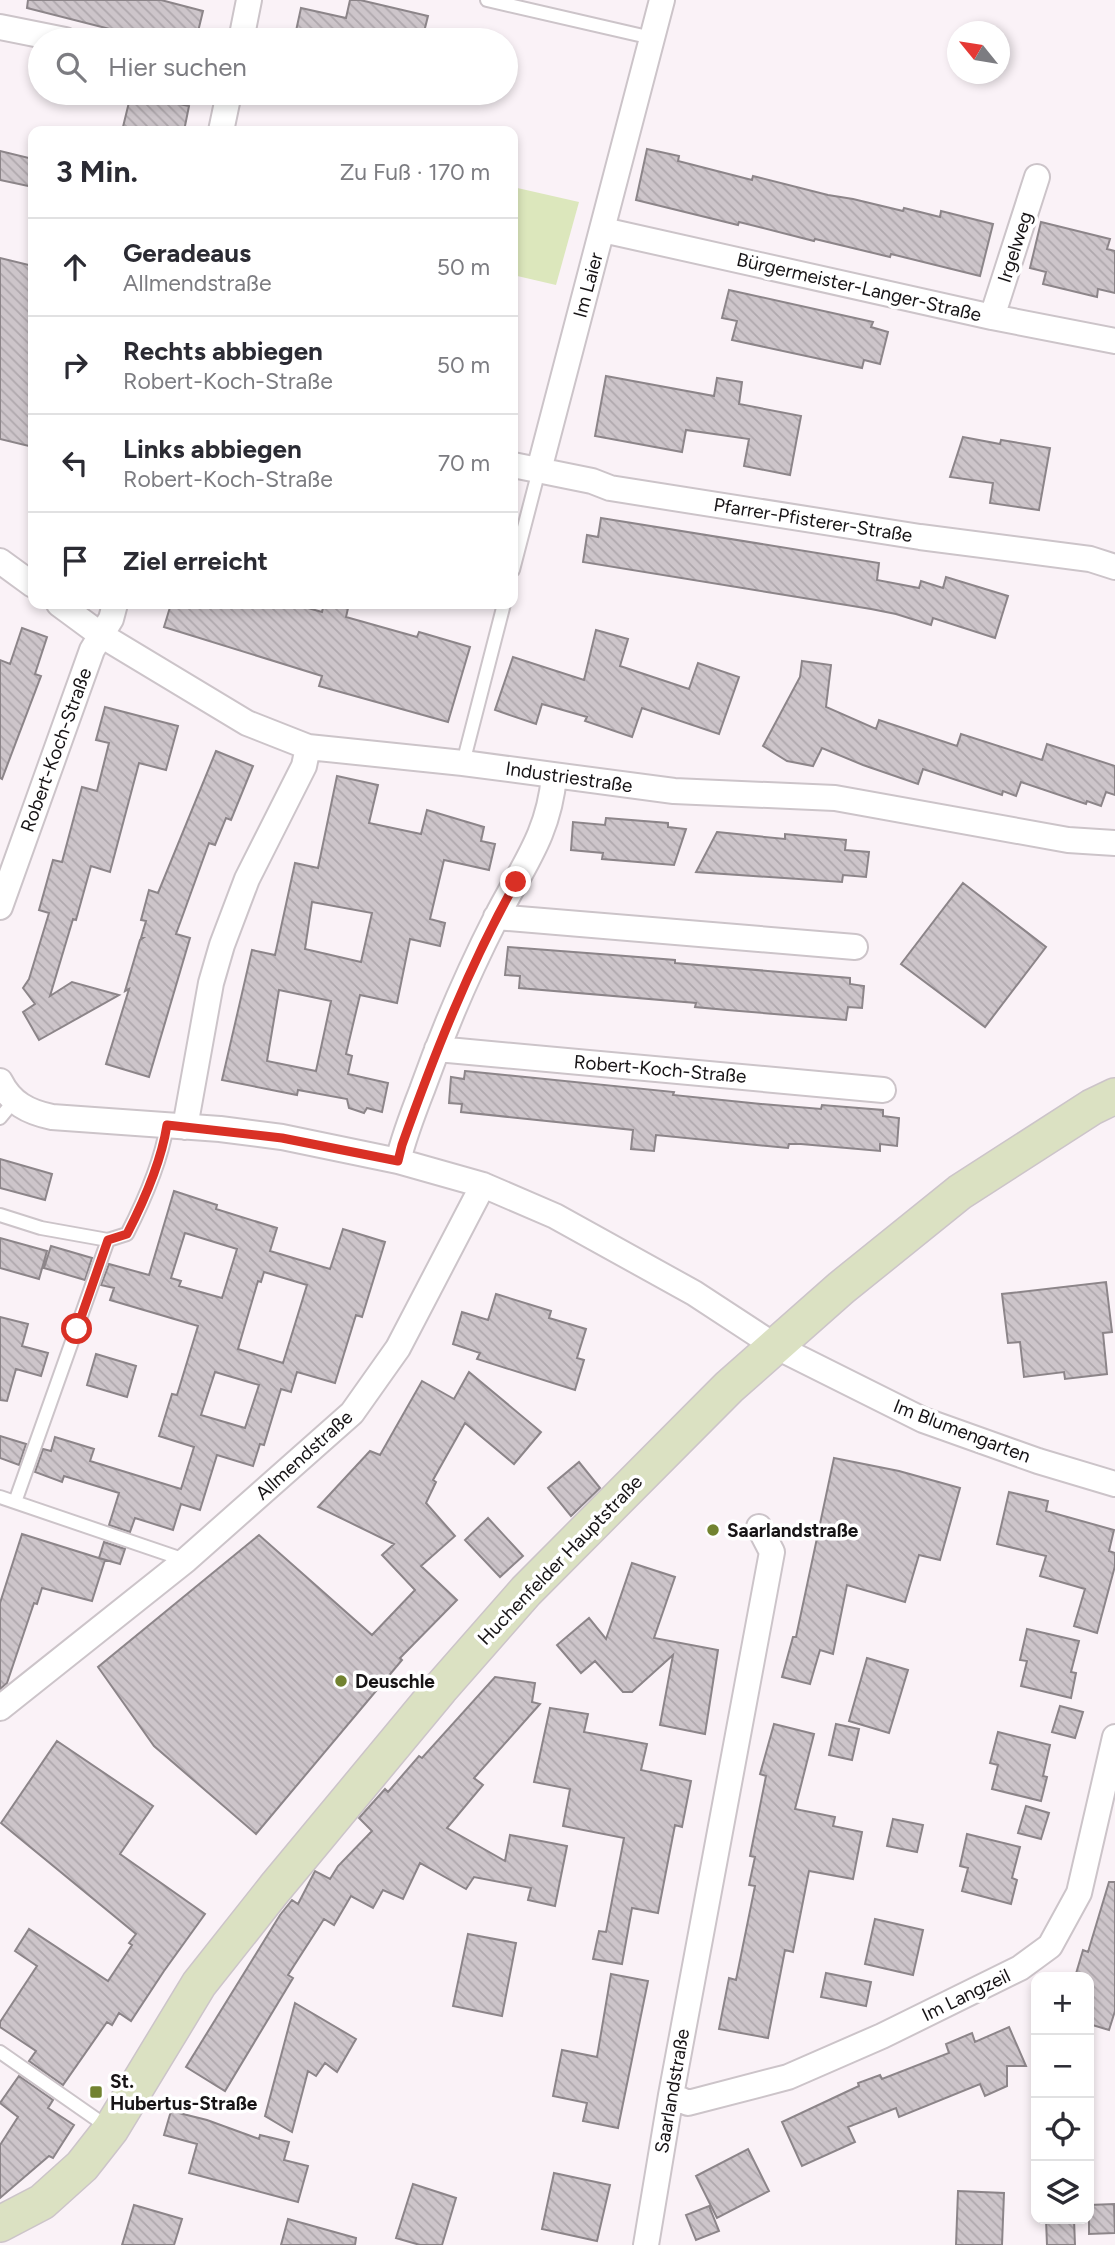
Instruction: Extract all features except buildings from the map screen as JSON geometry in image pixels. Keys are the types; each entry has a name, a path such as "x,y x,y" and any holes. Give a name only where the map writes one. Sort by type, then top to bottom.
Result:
{"main road":[{"name":"Huchenfelder Hauptstraße","path":"0,2224 42,2202 82,2166 111,2129 199,1984 440,1689 526,1591 729,1387 841,1288 960,1192 1092,1107 1115,1096"}],"street":[{"path":"243,28 249,0"},
{"name":"Im Laier","path":"539,470 662,0"},
{"path":"0,27 28,33"},
{"path":"222,126 226,105"},
{"name":"Irgelweg","path":"992,317 1037,177"},
{"name":"Bürgermeister-Langer-Straße","path":"603,230 992,317 1115,341"},
{"name":"Pfarrer-Pfisterer-Straße","path":"518,466 592,481 610,488 920,537 1090,559 1115,568"},
{"path":"0,561 28,581"},
{"name":"Industriestraße","path":"66,609 101,635 247,723 308,747 674,791 835,798 1068,840 1115,843"},
{"name":"Robert-Koch-Straße","path":"0,907 92,650 111,619 114,609"},
{"path":"176,1126 222,945 247,879 304,766 308,747"},
{"path":"398,1161 437,1049 496,916 543,829 551,801 554,775"},
{"path":"496,916 855,947"},
{"name":"Robert-Koch-Straße","path":"437,1049 883,1090"},
{"path":"5,1100 34,1114 52,1117 176,1126 282,1138 398,1161 483,1185 555,1216 694,1293 775,1346"},
{"name":"Allmendstraße","path":"0,1708 187,1560 352,1413 398,1348 483,1185"},
{"name":"Im Blumengarten","path":"775,1346 923,1420 1038,1461 1115,1484"},
{"name":"Saarlandstraße","path":"646,2245 671,2095 772,1552 759,1527"},
{"name":"Im Langzeil","path":"671,2095 688,2103 788,2077 882,2036 1020,1968 1050,1946 1079,1893 1115,1737"}],"lane":[{"path":"487,0 652,38"},
{"name":"Im Laier","path":"518,551 539,470"},
{"path":"463,764 503,609"},
{"path":"0,1215 41,1228 108,1240 127,1234 165,1139 176,1126"},
{"path":"15,1502 108,1240"},
{"path":"0,1497 187,1560"},
{"path":"0,2052 111,2129"}],"green space":[{"path":"518,188 579,202 556,285 518,276"}],"place":[{"name":"Saarlandstraße","path":"713,1530"},
{"name":"Deuschle","path":"341,1681"},
{"name":"St. Hubertus-Straße","path":"96,2092"}],"route":[{"path":"77,1329 108,1240 127,1234 142,1204 165,1139 167,1125 282,1138 398,1161 437,1049 469,973 496,916 516,882"}]}
